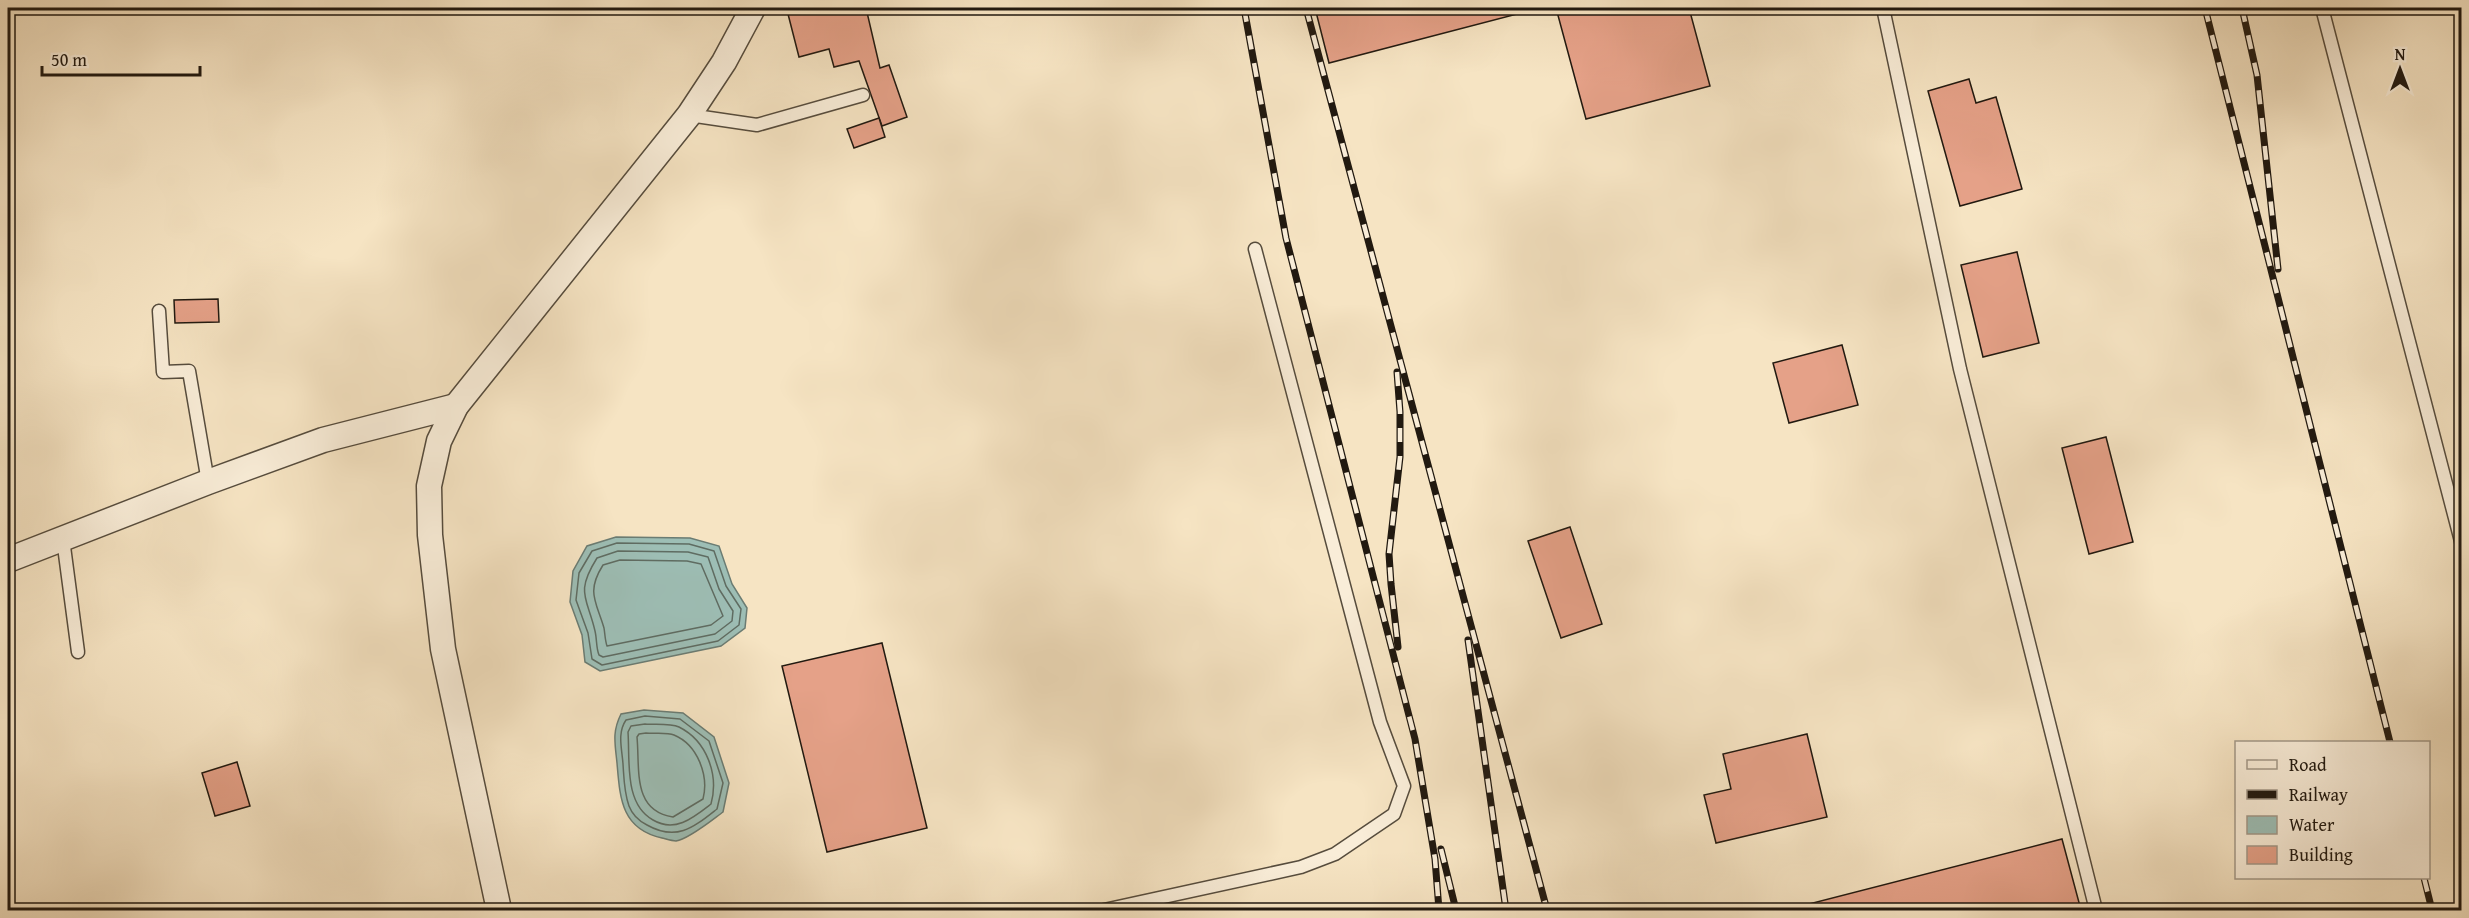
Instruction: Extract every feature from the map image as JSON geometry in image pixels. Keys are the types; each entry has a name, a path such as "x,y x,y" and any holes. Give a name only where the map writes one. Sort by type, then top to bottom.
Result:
{"street":[{"path":"499,910 443,649 430,535 429,486 439,441 456,406 689,115 724,62 753,8"},
{"path":"8,560 323,440 456,406"}],"lane":[{"path":"1883,8 1960,369 2096,910"},
{"path":"2322,8 2462,545"},
{"path":"689,115 757,125 863,95"},
{"path":"1104,910 1300,867 1335,854 1394,814 1404,786 1380,722 1255,249"},
{"path":"159,311 163,372 189,371 208,482"},
{"path":"63,539 78,652"}],"water":[{"path":"616,537 690,538 719,546 732,584 747,608 745,628 721,646 600,671 585,662 582,635 570,602 573,571 587,546"},
{"path":"644,710 683,713 714,737 729,783 723,812 681,840 676,841 648,834 631,820 622,800 615,743 616,726 621,714"}],"building":[{"path":"817,8 866,8 880,68 889,65 907,117 882,126 859,61 834,67 829,49 799,57 788,14"},
{"path":"1315,8 1520,8 1521,13 1329,63"},
{"path":"1556,8 1689,8 1710,86 1586,119"},
{"path":"1969,79 1976,103 1996,97 2022,189 1960,206 1928,91"},
{"path":"879,118 885,137 854,148 847,129"},
{"path":"2017,252 2039,343 1983,357 1961,265"},
{"path":"218,299 219,322 175,323 174,300"},
{"path":"1842,345 1858,405 1789,423 1773,363"},
{"path":"2106,437 2133,542 2089,554 2062,448"},
{"path":"1570,527 1602,624 1561,638 1528,541"},
{"path":"882,643 927,828 827,852 782,666"},
{"path":"1807,734 1827,817 1716,843 1704,795 1731,789 1723,754"},
{"path":"237,762 250,806 215,816 202,773"},
{"path":"2062,839 2081,910 1806,910 1805,905"}],"railway":[{"path":"1244,8 1286,238 1415,739 1435,859 1439,910"},
{"path":"1306,8 1547,910"},
{"path":"2205,8 2390,741"},
{"path":"2242,8 2257,75 2278,269"},
{"path":"1397,372 1400,457 1389,554 1398,647"},
{"path":"1468,640 1506,910"},
{"path":"1441,849 1456,910"},
{"path":"2424,879 2432,910"}]}
